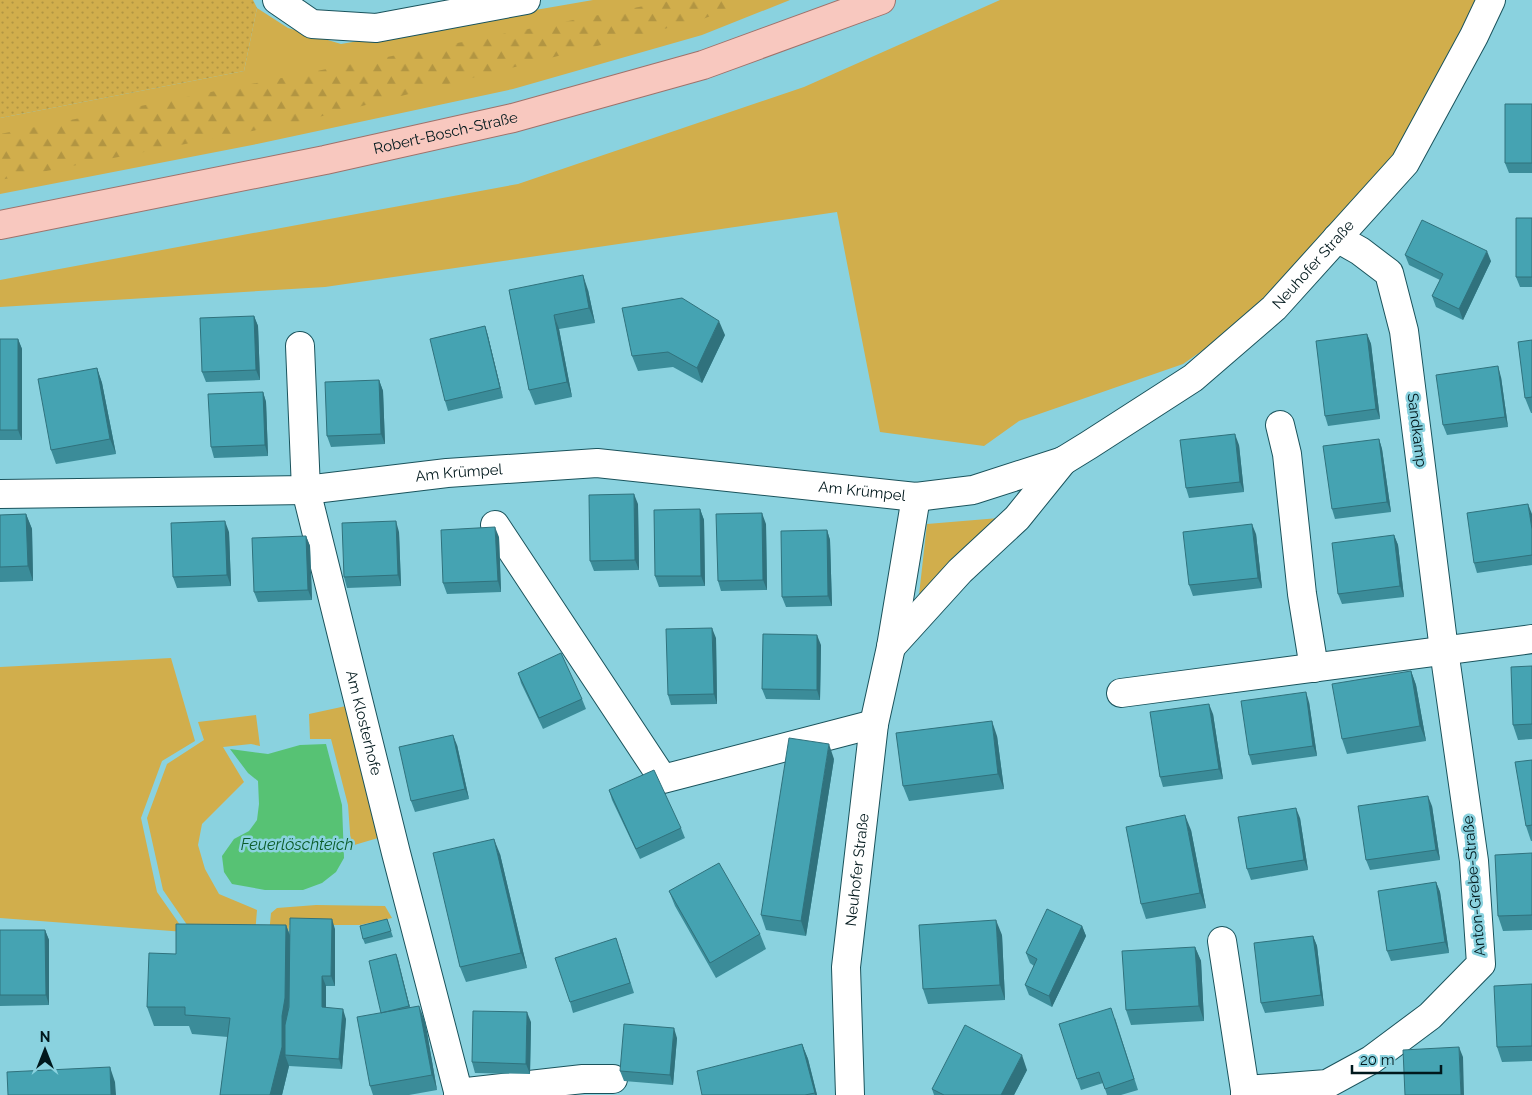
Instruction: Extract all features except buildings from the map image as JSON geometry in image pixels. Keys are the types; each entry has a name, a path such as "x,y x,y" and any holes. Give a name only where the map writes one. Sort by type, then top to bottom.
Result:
{"main road":[{"name":"Robert-Bosch-Straße","path":"0,225 315,162 513,118 703,65 881,0"}],"street":[{"path":"277,0 312,24 376,28 526,0"},
{"name":"Neuhofer Straße","path":"850,1095 846,967 874,724 891,647 916,497 973,490 1063,460 1193,378 1274,308 1405,163 1474,36 1491,0"},
{"name":"Sandkamp","path":"1337,238 1360,251 1389,273 1404,332 1444,650"},
{"name":"Am Klosterhofe","path":"300,346 306,490 458,1094"},
{"path":"1280,425 1286,454 1302,594 1314,668"},
{"name":"Neuhofer Straße","path":"891,647 960,571 1017,518 1063,460"},
{"name":"Am Krümpel","path":"0,494 306,490 447,473 597,462 916,497"},
{"path":"495,525 663,779 874,724"},
{"path":"1121,693 1532,639"},
{"name":"Anton-Grebe-Straße","path":"1222,941 1245,1092 1326,1084 1371,1060 1430,1016 1481,964 1474,861 1444,650"},
{"path":"458,1094 582,1079 613,1079"}],"green space":[{"path":"0,0 253,0 257,8 244,71 0,118"},
{"path":"593,0 790,0 702,35 513,89 257,144 0,194 0,118 244,71 257,8 288,28 341,44"},
{"path":"674,0 751,0 703,19 303,121 0,180 0,134"},
{"path":"1000,0 1483,0 1400,160 1268,305 1183,364 1019,421 984,446 880,432 837,212 325,287 0,307 0,280 518,184 804,87"},
{"path":"999,518 919,595 927,524"},
{"path":"171,658 195,741 162,761 141,818 157,892 185,932 0,918 0,667"},
{"path":"346,706 378,838 351,846 348,805 331,739 310,739 309,714"},
{"path":"256,715 260,746 251,744 223,747 244,782 202,824 198,845 205,869 219,894 257,910 255,934 192,932 163,890 147,818 167,764 204,740 198,722"},
{"path":"316,905 385,906 392,918 360,925 289,925 288,936 269,934 271,913 277,908"}],"water":[{"name":"Feuerlöschteich","path":"326,744 342,805 344,858 336,872 322,883 303,890 265,890 232,884 224,872 222,856 234,839 249,831 257,820 259,804 258,781 248,773 230,749 268,754 300,745"}]}
